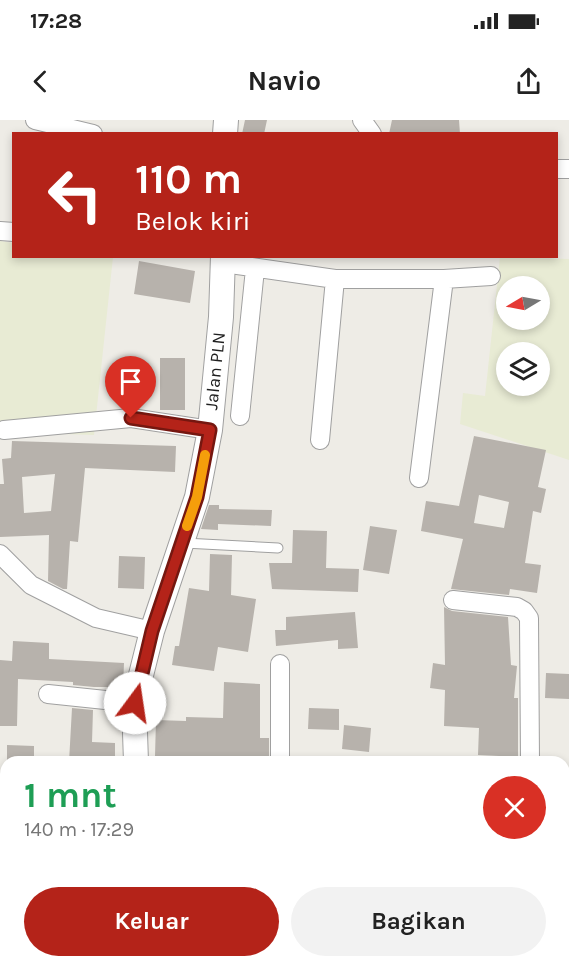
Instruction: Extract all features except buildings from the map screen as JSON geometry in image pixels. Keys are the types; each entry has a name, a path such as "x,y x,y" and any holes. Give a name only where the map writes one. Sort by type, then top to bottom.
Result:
{"street":[{"path":"35,120 85,132"},
{"path":"223,260 255,269 335,279 444,279 491,276"},
{"name":"Jalan PLN","path":"136,756 135,703 152,631 197,497 210,430 221,317 223,260"},
{"path":"240,416 255,269"},
{"path":"320,440 335,279"},
{"path":"419,478 444,279"},
{"path":"4,430 117,418 150,420 210,430"},
{"path":"0,554 31,585 87,614 152,631"},
{"path":"453,600 517,607 525,611 529,618 530,756"},
{"path":"280,664 280,756"},
{"path":"48,694 135,703"}],"lane":[{"path":"182,543 278,548"}],"green space":[{"path":"0,241 12,243 12,258 113,258 94,435 0,432"},
{"path":"500,258 569,259 569,460 460,424 463,393 485,396 496,294 496,330 550,330 550,276 498,276"}],"slow traffic":[{"path":"187,526 197,497 205,455"}],"route":[{"path":"131,418 210,430 197,497 152,631 135,703"}]}
